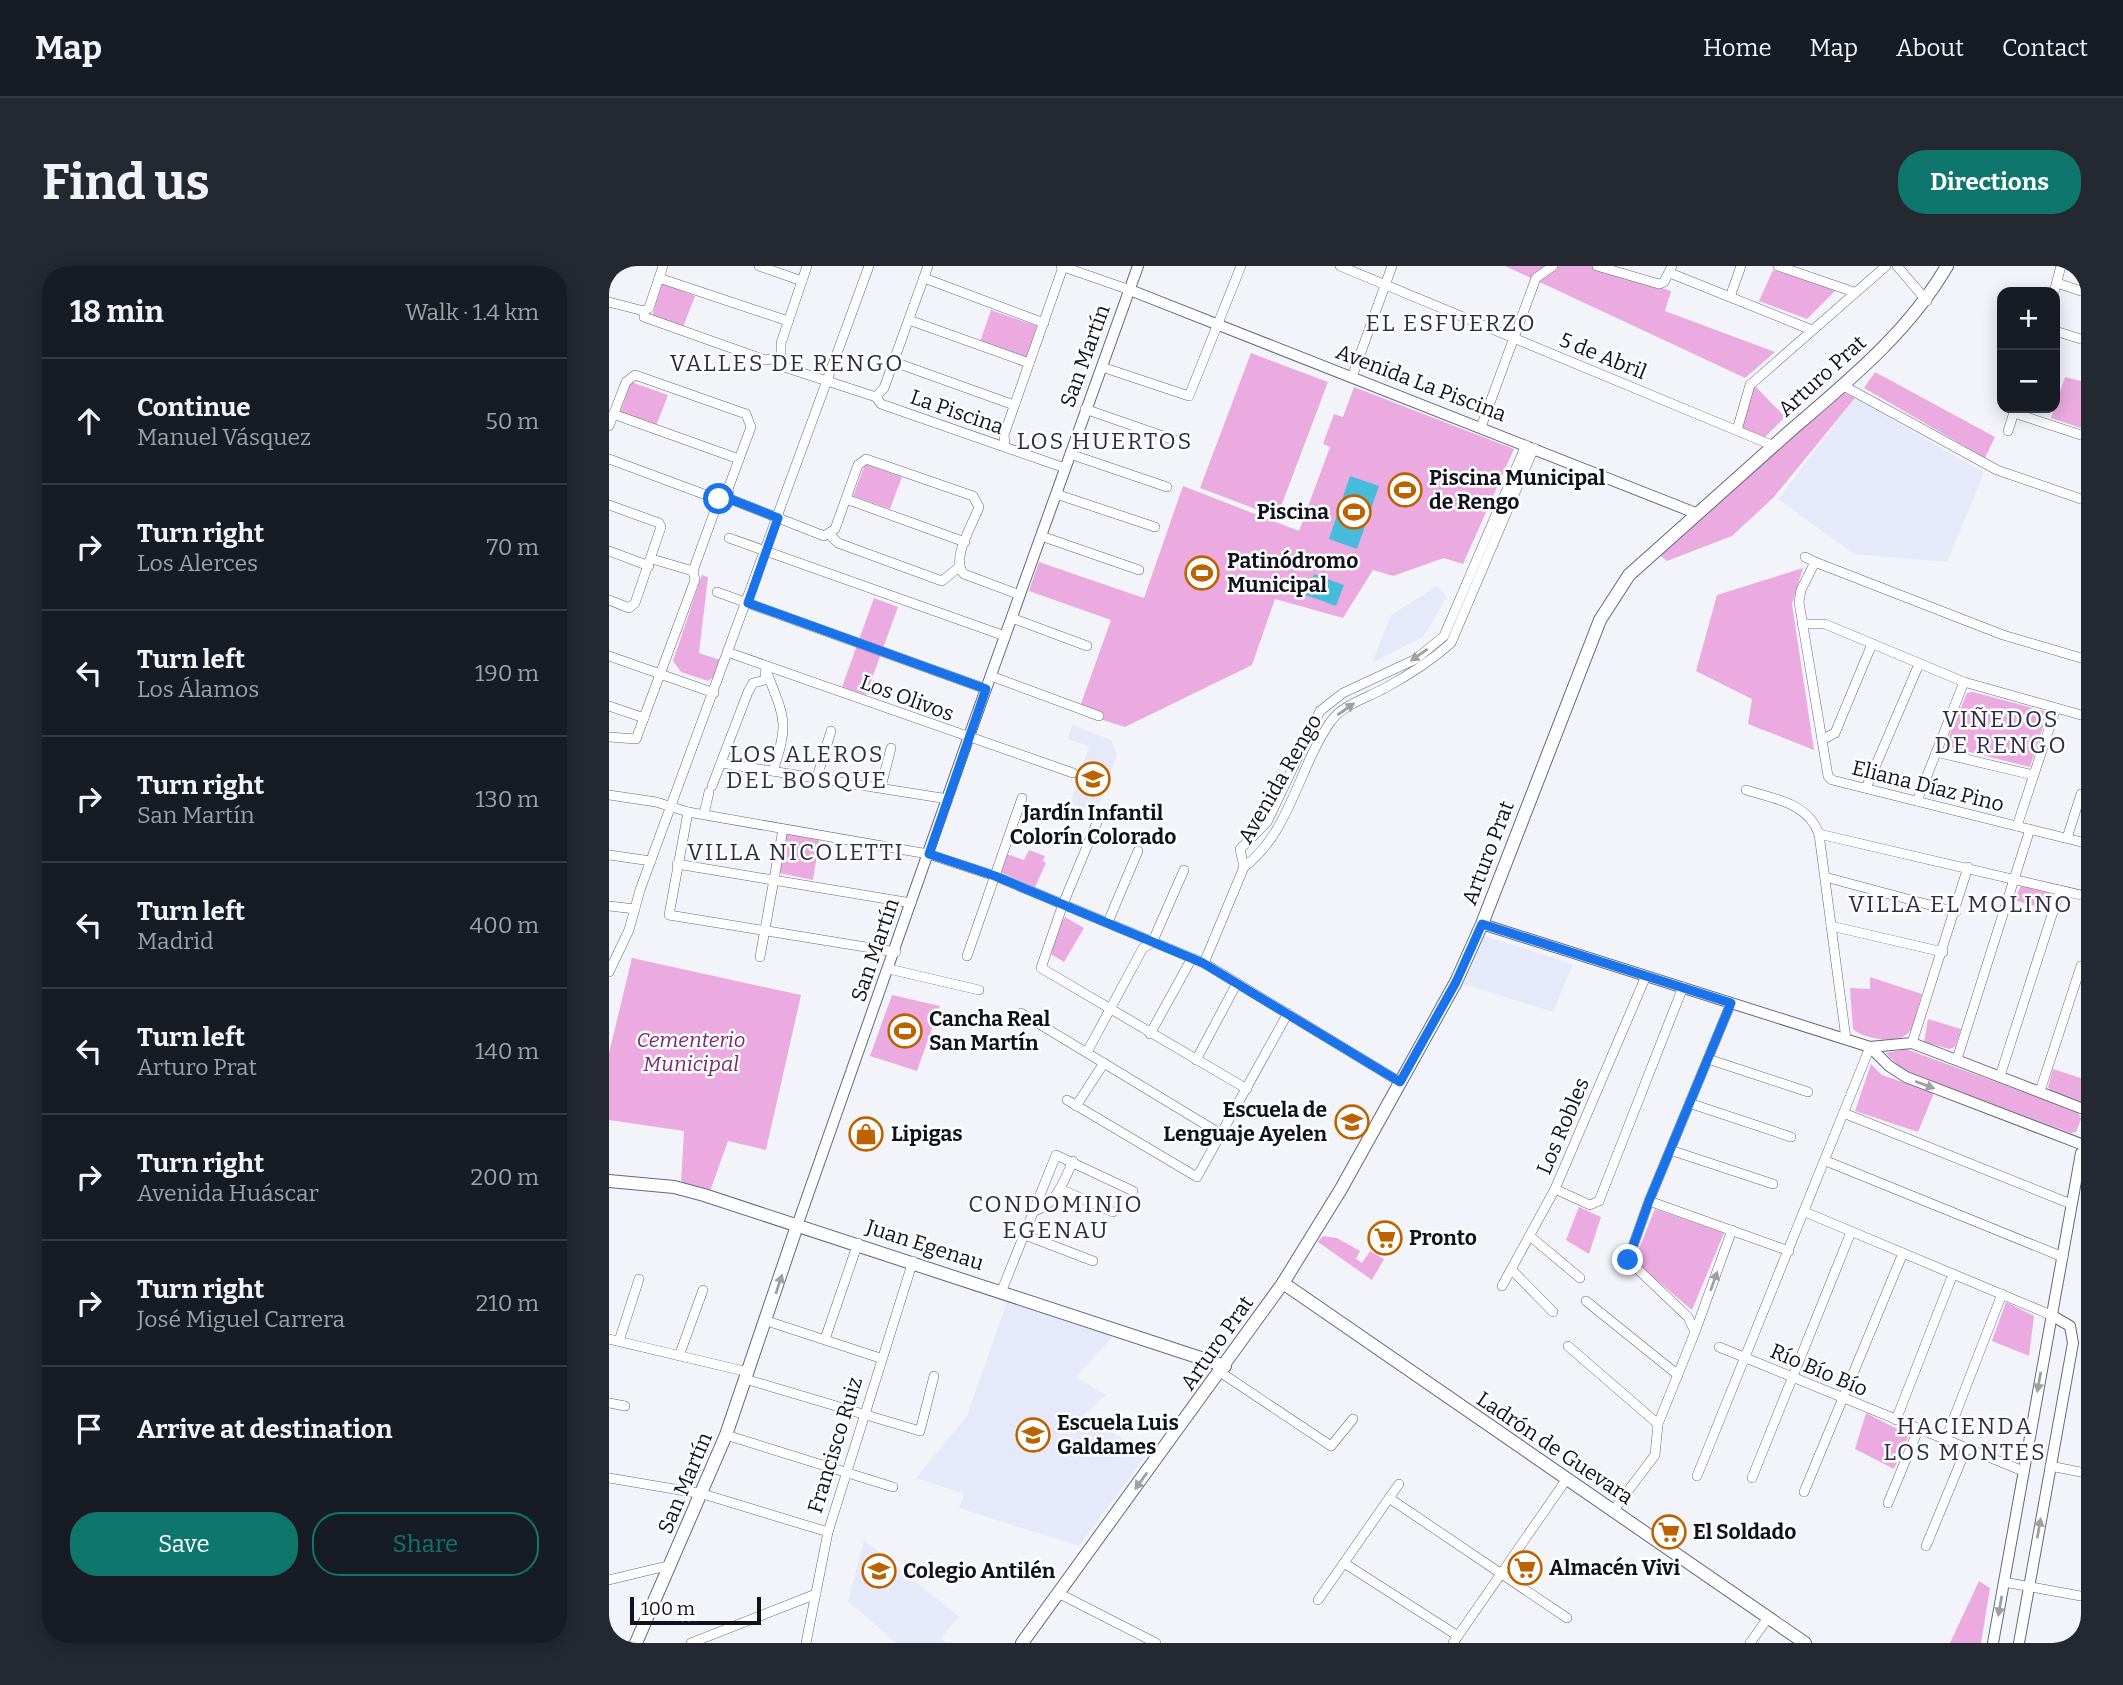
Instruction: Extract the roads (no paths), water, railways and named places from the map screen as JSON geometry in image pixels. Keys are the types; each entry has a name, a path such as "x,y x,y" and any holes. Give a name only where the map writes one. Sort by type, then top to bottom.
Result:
{"main road":[{"name":"Arturo Prat","path":"1021,1643 1060,1594 1223,1369 1283,1283 1341,1189 1456,982 1482,924 1600,620 1629,575 1842,385 1927,301 1947,266"},
{"name":"Juan Egenau","path":"609,1181 674,1187 798,1223 1003,1290 1223,1369"},
{"name":"San Martín","path":"636,1643 703,1494 726,1435 767,1321 798,1223"},
{"name":"Ladrón de Guevara","path":"1283,1283 1805,1643"}],"street":[{"path":"609,302 644,310 649,308 663,266"},
{"path":"759,266 802,281"},
{"path":"644,310 644,317 765,360 778,358 807,266"},
{"path":"609,972 730,653 869,266"},
{"path":"876,397 884,388 928,266"},
{"path":"1005,445 1004,435 1062,266 1130,290"},
{"name":"San Martín","path":"798,1223 1138,266"},
{"path":"1102,366 1189,396 1241,266"},
{"name":"5 de Abril","path":"1340,266 1774,446"},
{"path":"1352,377 1392,266"},
{"path":"1481,426 1536,278 1553,266"},
{"path":"1597,266 1619,269 1653,284 1664,282 1671,270 1812,330"},
{"path":"1730,297 1741,266"},
{"path":"1778,266 1854,292"},
{"path":"1737,430 1750,385 1886,266"},
{"path":"1897,266 1927,301"},
{"path":"2055,287 2061,266"},
{"path":"659,278 788,321"},
{"path":"924,278 1044,323"},
{"path":"2060,289 2081,291"},
{"name":"Avenida La Piscina","path":"1130,290 1481,426 1698,514"},
{"path":"909,320 1029,363"},
{"path":"2060,333 2081,339"},
{"name":"La Piscina","path":"778,358 781,366 826,383 876,397 881,404 1065,468"},
{"path":"894,362 1014,405"},
{"path":"609,426 628,379 641,375 748,416 751,427 728,489 730,499"},
{"path":"1842,385 1997,470 2081,499"},
{"path":"1086,410 1183,443"},
{"path":"2008,431 2013,413"},
{"path":"2022,413 2081,435"},
{"path":"613,414 739,459"},
{"name":"Avenida Rengo","path":"1244,867 1240,849 1267,822 1320,711 1343,693 1416,659 1444,636 1530,447"},
{"name":"Avenida Rengo","path":"1203,963 1244,867 1257,857 1286,810 1313,752 1333,719 1352,705 1428,663 1451,643 1530,447"},
{"path":"1070,454 1167,487"},
{"path":"609,459 719,499 730,499 821,535 830,535 838,543 942,581 959,568 965,542 978,509 977,499 871,459 864,460 858,466 835,529 830,535"},
{"path":"1056,494 1155,527"},
{"path":"609,737 636,739 695,580 693,571 719,499"},
{"path":"846,499 965,542"},
{"path":"609,505 659,523 650,563 635,603 629,608 609,600"},
{"path":"1041,536 1139,569"},
{"path":"729,538 1005,636"},
{"path":"609,551 650,563 693,571"},
{"path":"1805,557 2003,635 2081,658"},
{"name":"Eliana Díaz Pino","path":"1815,562 1801,590 1802,624 1828,776 1832,780 2081,842"},
{"path":"959,568 964,574 1020,595"},
{"path":"717,592 986,689"},
{"path":"1012,618 1087,646"},
{"path":"1802,624 1825,624 1964,682 2081,715"},
{"path":"1822,740 1835,733 1872,644"},
{"name":"Los Olivos","path":"730,653 767,670 1073,773"},
{"path":"609,656 714,693"},
{"path":"1866,788 1919,664"},
{"path":"704,814 743,703 753,683 765,680 767,670"},
{"path":"767,670 781,708 785,734 773,771"},
{"path":"991,676 1099,716"},
{"path":"1917,801 1964,682"},
{"path":"609,706 643,718"},
{"path":"2017,826 2056,708"},
{"path":"817,777 831,731"},
{"path":"881,787 891,748"},
{"path":"1936,752 2033,775"},
{"path":"721,763 948,799"},
{"path":"1746,790 1808,813 1819,834 1846,1039"},
{"path":"2067,838 2081,794"},
{"path":"609,795 656,802 688,812 929,854 995,876 1203,963 1400,1082"},
{"path":"967,956 1022,798"},
{"path":"688,812 669,915 895,952"},
{"path":"1098,820 1063,904 1041,968 1108,1010 1247,1089"},
{"path":"760,957 783,829"},
{"path":"1957,1059 2030,829"},
{"path":"1819,834 2081,895"},
{"path":"1108,922 1137,851"},
{"path":"609,855 651,861"},
{"path":"677,864 911,903"},
{"path":"1912,1043 1956,912 1968,867"},
{"path":"1087,1052 1143,948 1152,943 1184,870"},
{"path":"1825,877 1956,912"},
{"path":"2000,1076 2060,890"},
{"path":"609,906 635,909"},
{"path":"1482,924 1870,1047 1912,1043 2081,1108"},
{"path":"1831,926 1943,952"},
{"path":"1150,1034 1192,958"},
{"path":"2040,1091 2081,965"},
{"path":"889,969 979,990"},
{"name":"Los Robles","path":"1502,1286 1555,1189 1646,976"},
{"path":"1196,1060 1237,983"},
{"path":"1555,1189 1590,1205 1599,1201 1683,988"},
{"path":"1695,1332 1688,1317 1628,1260 1649,1201 1731,1003"},
{"path":"1021,1013 1221,1134"},
{"path":"1067,1100 1197,1177 1288,1013"},
{"path":"1697,1476 1846,1114 1870,1047"},
{"path":"1870,1047 1889,1066 1906,1077 2081,1144"},
{"path":"1708,1059 1808,1091"},
{"path":"1076,1106 1104,1063"},
{"path":"1689,1103 1791,1137"},
{"path":"1846,1114 2071,1204"},
{"path":"1670,1150 1773,1184"},
{"path":"1993,1643 2081,1153"},
{"path":"1003,1290 1056,1155 1133,1191"},
{"path":"1034,1211 1043,1209 1060,1189 1073,1161"},
{"path":"1826,1161 2063,1257"},
{"path":"1060,1189 1113,1212"},
{"path":"1649,1201 1789,1251"},
{"path":"1805,1212 2051,1315 2070,1326 2077,1343 2050,1466 2019,1643"},
{"path":"1613,1511 1655,1455 1658,1424 1732,1230"},
{"path":"1752,1478 1851,1232"},
{"path":"1025,1235 1093,1261"},
{"path":"1531,1237 1580,1278"},
{"path":"825,1339 858,1243"},
{"path":"1804,1492 1903,1253"},
{"name":"Francisco Ruiz","path":"806,1643 828,1532 844,1473 913,1261"},
{"path":"1512,1270 1553,1312"},
{"path":"1896,1420 1954,1274"},
{"path":"639,1279 614,1340 746,1375 919,1431 934,1376"},
{"path":"679,1356 703,1290"},
{"path":"1945,1441 2002,1294"},
{"path":"1586,1301 1678,1375"},
{"path":"767,1321 880,1358"},
{"path":"1568,1346 1658,1424"},
{"name":"Río Bío Bío","path":"1719,1347 2023,1471"},
{"path":"1223,1369 1331,1446 1353,1419"},
{"path":"609,1403 625,1406"},
{"path":"1888,1503 1918,1430"},
{"path":"726,1435 893,1487"},
{"path":"1926,1546 1966,1449"},
{"path":"2050,1466 2081,1472"},
{"path":"609,1478 703,1494 828,1532"},
{"path":"1344,1563 1456,1639 1566,1480"},
{"path":"1318,1600 1399,1484"},
{"path":"1389,1498 1567,1618"},
{"path":"609,1580 671,1565"},
{"path":"2004,1583 2081,1596"},
{"path":"691,1643 816,1594"},
{"path":"1060,1594 1156,1643"},
{"path":"1750,1643 1768,1618"}],"water":[{"name":"Piscina","path":"1350,476 1379,486 1357,549 1329,539"},
{"path":"1314,574 1344,585 1336,606 1306,595"}],"place":[{"name":"Piscina Municipal de Rengo","path":"1405,490"},
{"name":"Piscina","path":"1354,512"},
{"name":"Patinódromo Municipal","path":"1202,573"},
{"name":"Jardín Infantil Colorín Colorado","path":"1093,779"},
{"name":"Cancha Real San Martín","path":"905,1031"},
{"name":"Escuela de Lenguaje Ayelen","path":"1352,1122"},
{"name":"Lipigas","path":"866,1134"},
{"name":"Pronto","path":"1385,1238"},
{"name":"Escuela Luis Galdames","path":"1033,1435"},
{"name":"El Soldado","path":"1669,1532"},
{"name":"Almacén Vivi","path":"1525,1568"},
{"name":"Colegio Antilén","path":"879,1571"}],"district":[{"name":"EL ESFUERZO","path":"1451,323"},
{"name":"VALLES DE RENGO","path":"787,363"},
{"name":"LOS HUERTOS","path":"1105,441"},
{"name":"VIÑEDOS DE RENGO","path":"2001,732"},
{"name":"LOS ALEROS DEL BOSQUE","path":"807,767"},
{"name":"VILLA NICOLETTI","path":"796,852"},
{"name":"VILLA EL MOLINO","path":"1961,904"},
{"name":"CONDOMINIO EGENAU","path":"1056,1217"},
{"name":"HACIENDA LOS MONTES","path":"1965,1439"}],"park label":[{"name":"Cementerio Municipal","path":"691,1052"}]}
